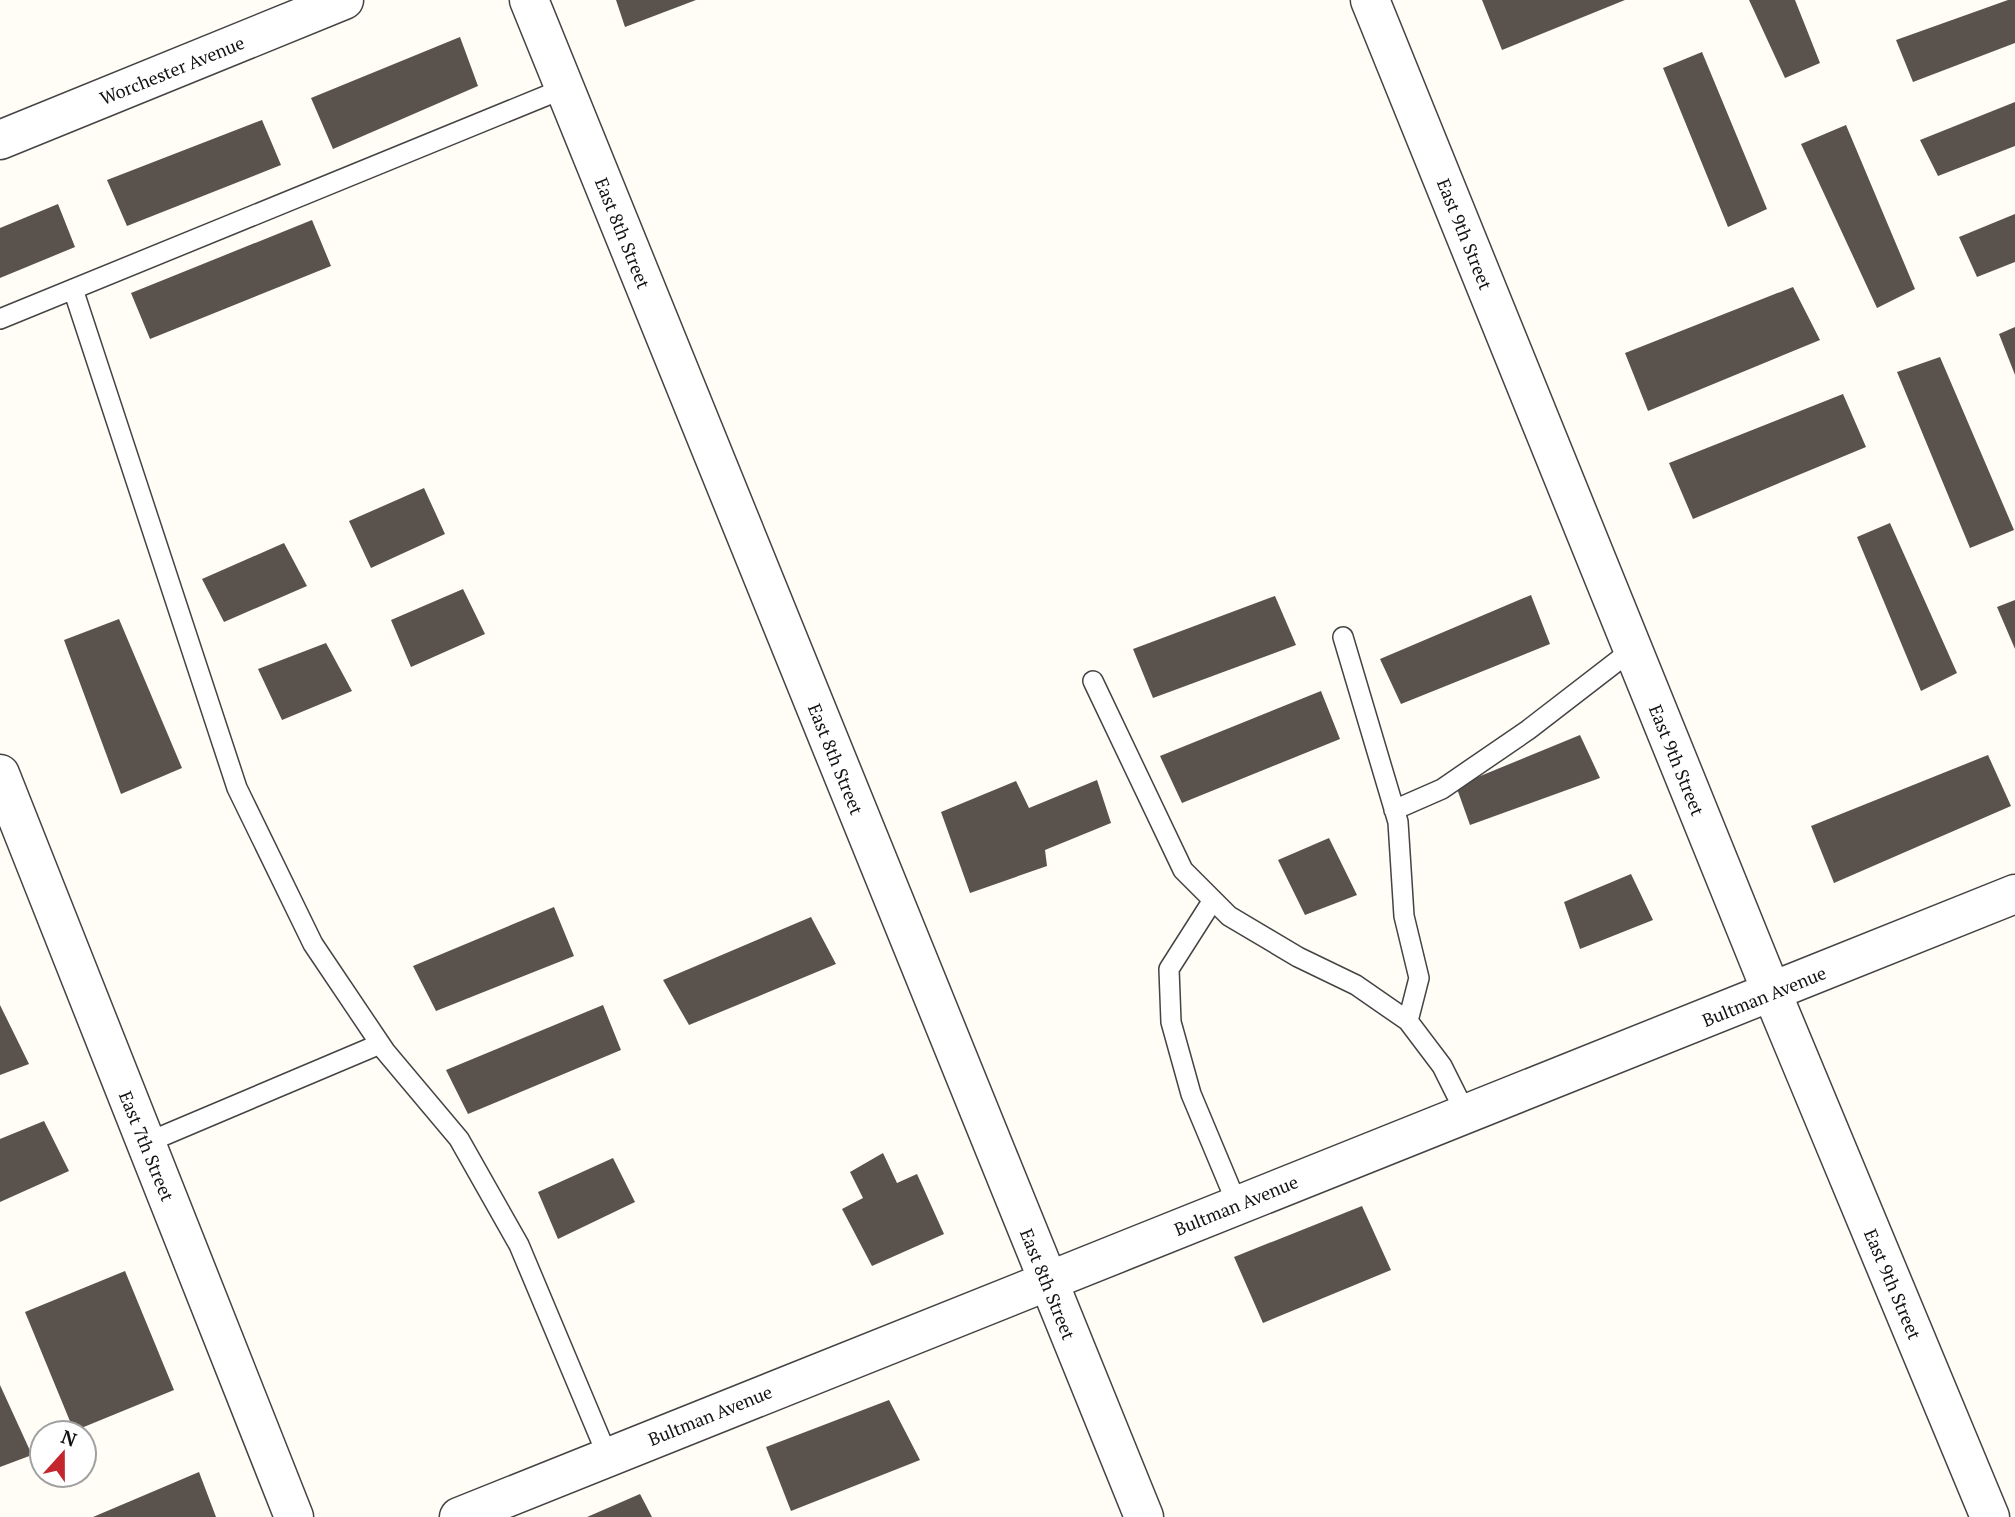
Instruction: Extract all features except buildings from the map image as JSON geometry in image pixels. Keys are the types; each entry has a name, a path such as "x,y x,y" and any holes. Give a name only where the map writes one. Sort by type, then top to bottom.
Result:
{"street":[{"name":"Worchester Avenue","path":"0,140 344,0"},
{"name":"East 8th Street","path":"529,0 1144,1517"},
{"name":"East 9th Street","path":"1370,0 1772,993 1990,1517"},
{"name":"East 7th Street","path":"0,774 294,1517"},
{"name":"Bultman Avenue","path":"458,1517 2015,894"}],"lane":[{"path":"0,319 565,88"},
{"path":"73,289 237,788 313,944 380,1044 459,1139 519,1245 608,1457"},
{"path":"1343,637 1398,822 1404,916 1419,978 1408,1021"},
{"path":"1394,810 1441,789 1528,730 1633,649"},
{"path":"1093,681 1182,870 1229,916 1298,957 1356,985 1408,1021 1442,1066 1466,1114"},
{"path":"1213,900 1168,970 1171,1022 1191,1094 1237,1204"},
{"path":"146,1143 380,1044"}]}
